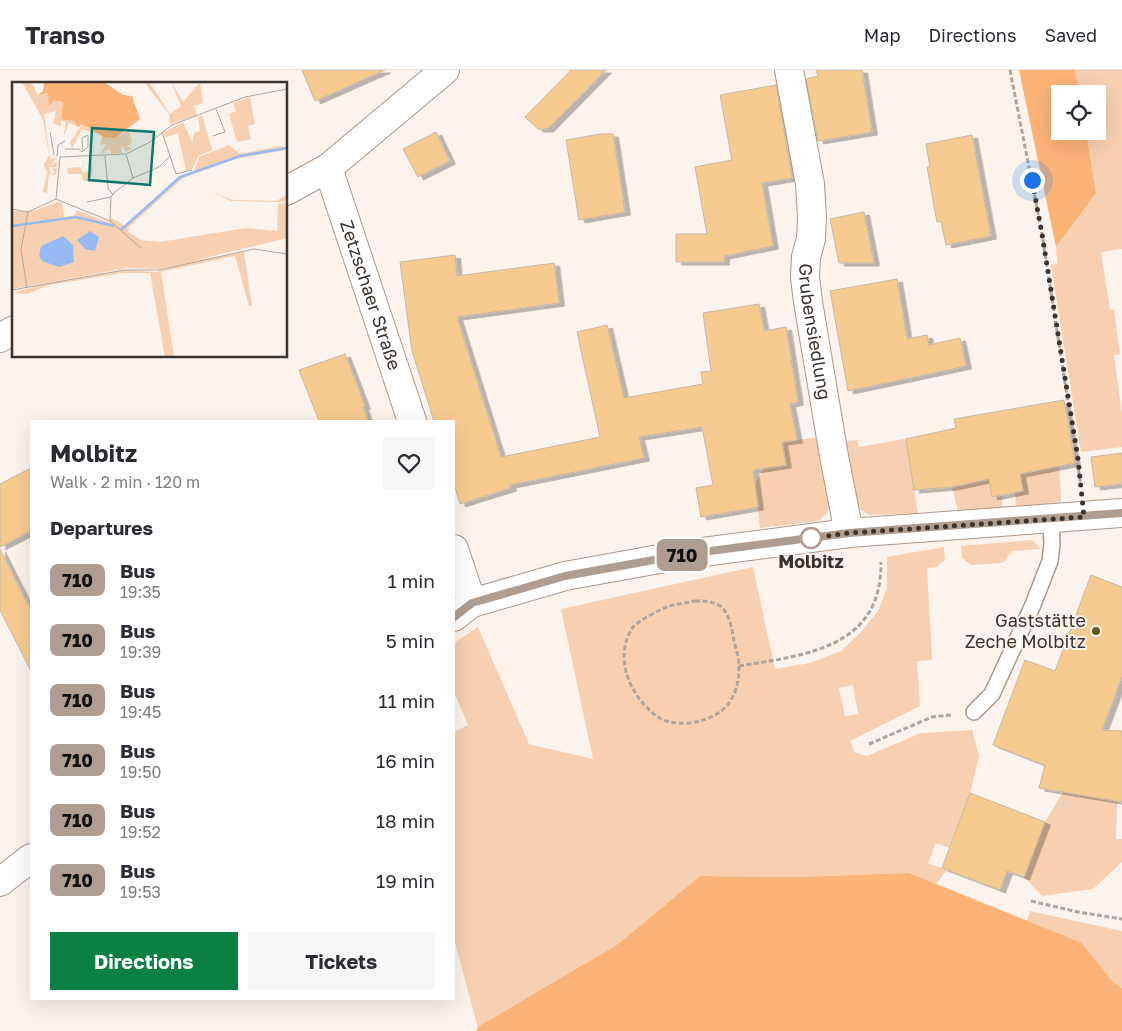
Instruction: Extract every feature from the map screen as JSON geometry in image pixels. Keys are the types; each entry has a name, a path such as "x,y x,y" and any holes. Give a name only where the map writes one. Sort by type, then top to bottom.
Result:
{"street":[{"path":"288,190 328,168 445,70"},
{"name":"Grubensiedlung","path":"789,70 810,192 811,238 806,257 808,302 849,533"},
{"name":"Zetzschaer Straße","path":"328,168 412,420"},
{"path":"0,338 12,331"},
{"path":"455,556 463,610 565,576 728,548 849,533 1122,513"},
{"path":"0,882 30,859"}],"lane":[{"path":"974,712 992,694 1032,607 1050,561 1052,544 1051,519"}],"path":[{"path":"1010,70 1042,234 1078,459 1084,517"},
{"path":"739,666 802,654 830,646 854,631 866,618 876,600 880,585 879,531"},
{"path":"695,601 708,601 722,607 728,616 739,666 736,692 722,712 700,721 683,724 662,720 648,710 628,681 625,662 626,642 634,626 668,606 695,601"},
{"path":"870,744 932,717 974,712"},
{"path":"1031,901 1078,912 1122,918"}],"shaded area":[{"path":"1019,70 1075,70 1078,85 1051,85 1051,140 1087,140 1096,193 1056,247"},
{"path":"1075,70 1122,70 1122,249 1101,252 1110,310 1114,310 1120,354 1114,355 1122,414 1122,447 1081,452 1051,265 1057,264 1056,247 1096,193 1087,140 1106,140 1106,85 1078,85"},
{"path":"820,437 831,508 819,521 760,528 755,484 764,468 786,465 782,442"},
{"path":"909,438 911,446 907,447 918,513 869,515 854,505 843,441 857,440 859,447"},
{"path":"1059,458 1061,502 1016,507 1015,492 1023,491 1020,474 1056,467"},
{"path":"989,479 992,496 1002,495 1002,508 958,511 952,487"},
{"path":"1032,540 1041,549 1012,551 1003,563 971,565 962,558 961,546"},
{"path":"944,547 945,560 937,567 927,568 932,660 917,661 920,706 850,741 854,752 867,756 921,733 972,730 979,756 970,793 949,848 936,843 928,863 947,870 936,884 909,873 797,877 700,876 618,944 478,1028 455,943 455,732 468,725 455,694 455,642 478,627 529,744 593,759 561,609 753,567 775,669 810,663 841,651 859,634 878,611 887,588 887,557","holes":["853,685 858,714 845,716 839,688"]},
{"path":"1063,792 1117,801 1116,839 1122,839 1122,862 1093,889 1042,896 1024,877 1045,822"},
{"path":"909,873 1082,943 1113,982 1122,988 1122,1031 476,1031 478,1027 618,944 700,876 797,877"},
{"path":"1030,911 1122,931 1122,988 1113,982 1082,943 1027,921"}],"building":[{"path":"302,70 385,70 315,101"},
{"path":"571,70 606,70 548,129 538,129 525,117"},
{"path":"816,70 862,70 872,132 818,141 806,79 818,76"},
{"path":"776,85 792,178 762,183 773,246 724,256 724,262 676,262 676,234 707,234 695,167 732,160 720,95"},
{"path":"436,132 450,161 418,177 403,149"},
{"path":"601,134 613,134 625,212 579,220 566,140"},
{"path":"972,135 991,236 946,245 941,221 937,222 927,167 930,167 926,144"},
{"path":"864,212 874,263 839,263 830,219"},
{"path":"455,255 457,276 554,263 559,303 457,317 501,457 600,437 577,332 607,325 624,398 703,384 701,372 711,371 703,313 759,304 764,331 786,327 798,402 790,404 797,440 782,442 786,465 753,470 758,507 701,517 696,488 713,485 702,427 639,437 644,458 510,485 511,488 460,504 455,487 455,420 434,420 412,351 400,262"},
{"path":"897,279 907,339 927,335 929,345 960,338 966,366 848,391 830,291"},
{"path":"345,354 365,406 363,407 368,420 319,420 299,370"},
{"path":"1064,400 1075,463 1020,474 1023,491 992,497 989,479 952,487 914,490 906,439 956,428 954,419"},
{"path":"1122,453 1122,484 1095,487 1091,457"},
{"path":"30,469 30,532 0,547 0,484"},
{"path":"0,549 30,608 30,669 0,610"},
{"path":"1091,575 1122,587 1122,677 1102,730 1122,731 1122,802 1039,788 1045,765 993,745 1025,660 1055,671"},
{"path":"970,793 1045,822 1024,877 1007,871 1000,890 942,868"}],"bus line":[{"name":"710","path":"455,616 472,603 565,576 687,554 849,533 1122,513"}],"place":[{"name":"Molbitz","path":"811,538"},
{"name":"Gaststätte Zeche Molbitz","path":"1096,631"}],"route":[{"path":"811,538 849,533 1084,517 1078,459 1032,180"}]}
